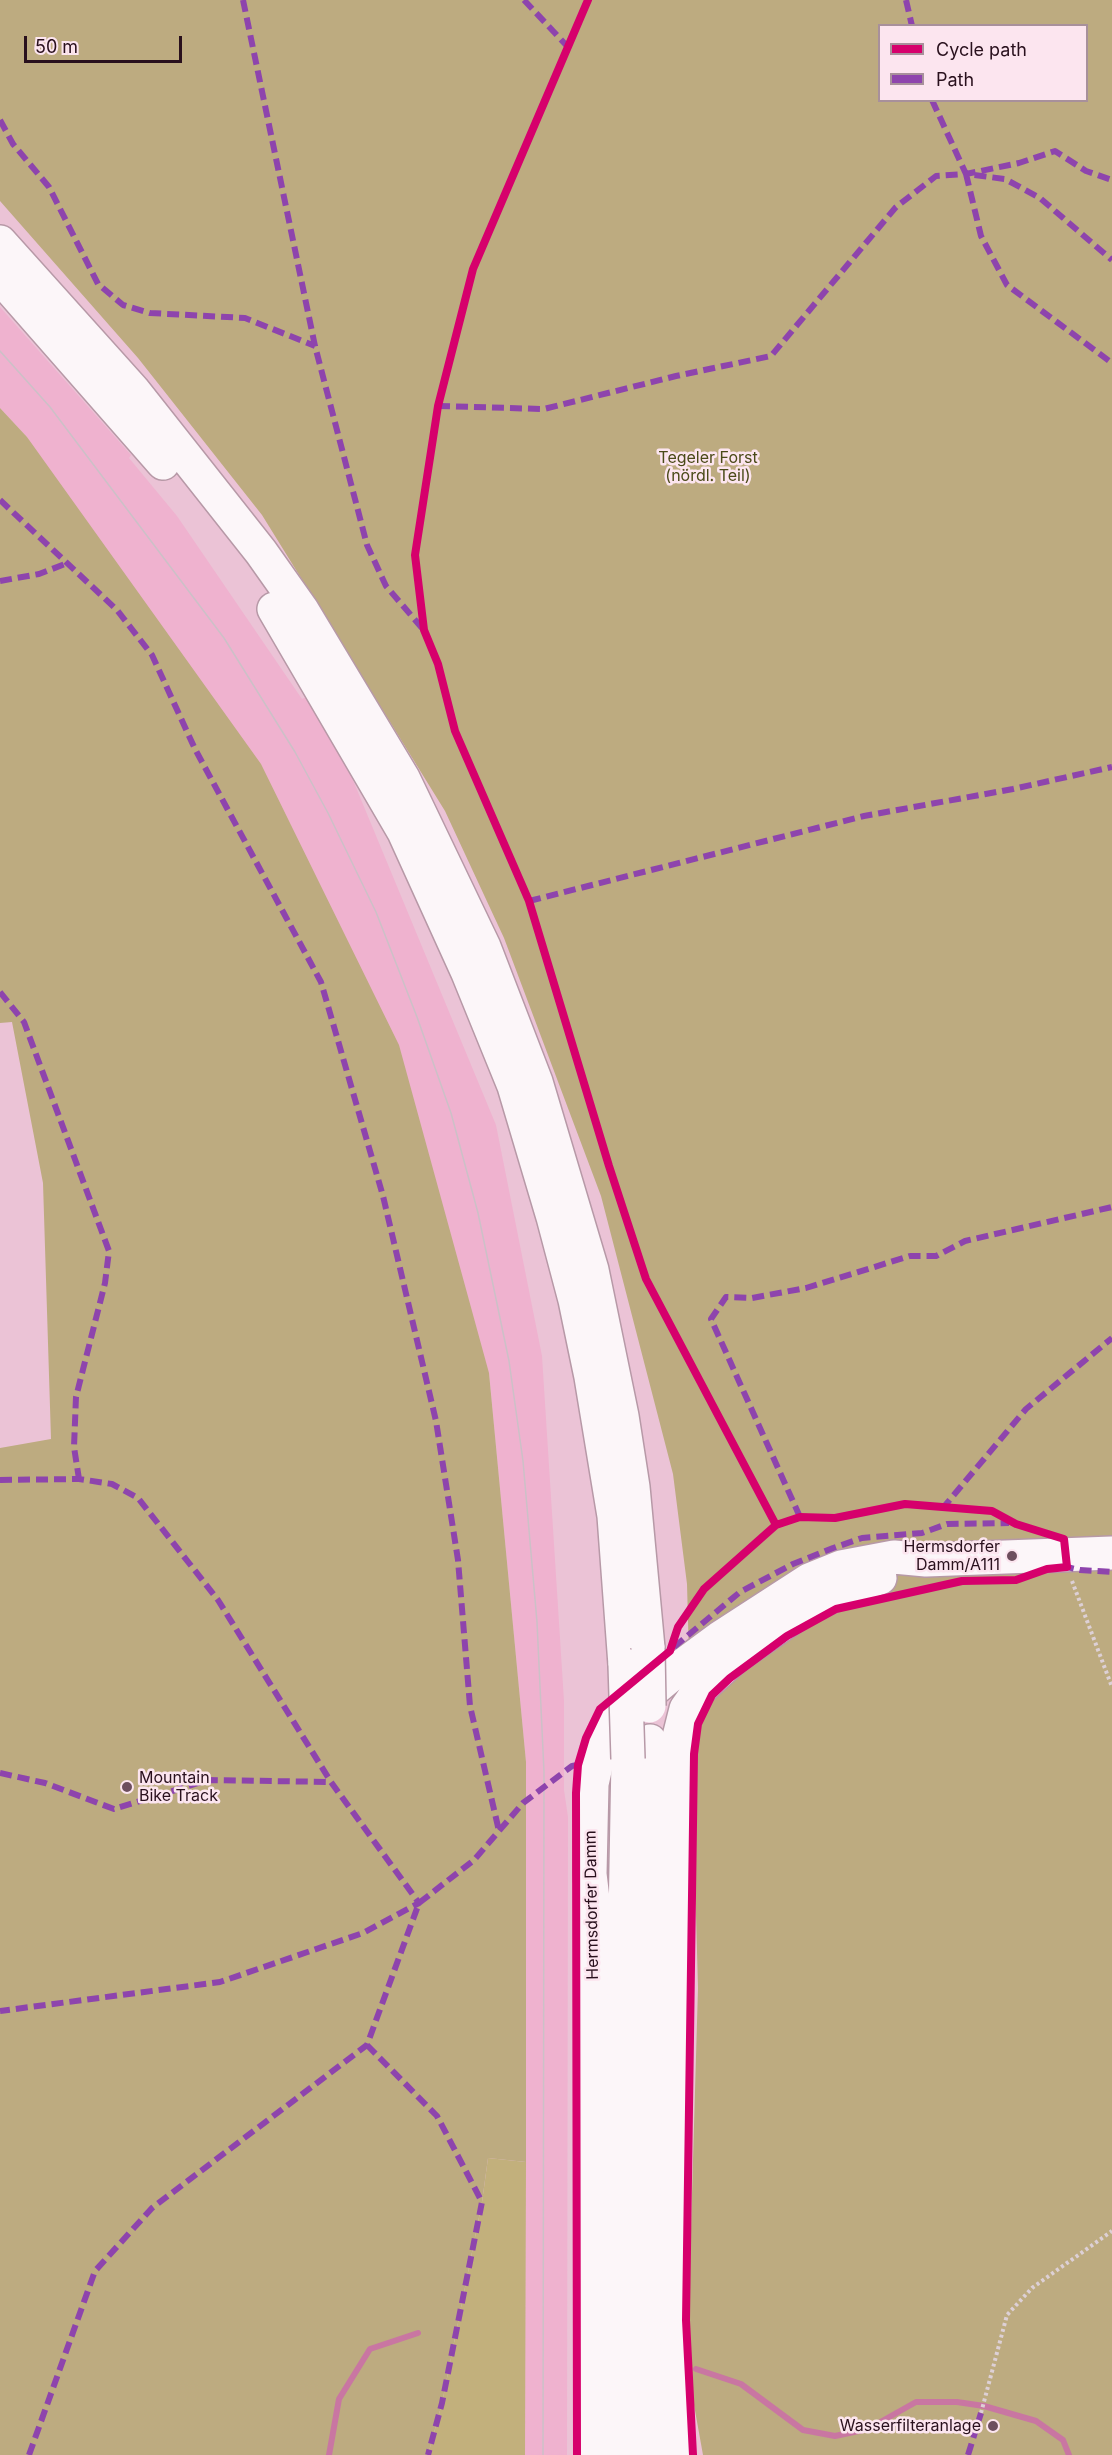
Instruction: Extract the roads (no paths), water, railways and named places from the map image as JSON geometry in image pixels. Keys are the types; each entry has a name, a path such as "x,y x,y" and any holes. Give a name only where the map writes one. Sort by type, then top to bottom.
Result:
{"main road":[{"path":"0,242 133,390 261,552 302,610 403,778 479,937 536,1082 592,1270 629,1463 639,1750 644,2355 623,2452"},
{"path":"0,277 168,469 230,548 287,628 404,832 458,951 514,1086 575,1300 591,1377 636,1656"},
{"name":"Hermsdorfer Damm","path":"623,2452 590,1874 592,1784 598,1757 617,1720 683,1665 780,1597 809,1580 864,1560 894,1557 926,1560 1112,1553"},
{"name":"Hermsdorfer Damm","path":"677,2455 669,2319 669,2153 676,1969 678,1740 686,1709 717,1671 806,1608 845,1590 908,1571 926,1560"}],"waterway":[{"path":"329,2455 339,2399 370,2349 418,2333"},
{"path":"696,2369 741,2384 803,2430 835,2436 868,2429 916,2402 957,2402 984,2406 1036,2421 1063,2440 1069,2455"}],"tram line":[{"path":"0,351 50,407 224,638 295,752 328,813 376,912 451,1113 478,1213 509,1361 523,1461 537,1622 544,1772 543,2455"}],"place":[{"name":"Hermsdorfer Damm/A111","path":"1012,1556"},
{"name":"Mountain Bike Track","path":"127,1787"},
{"name":"Wasserfilteranlage","path":"993,2426"}],"park label":[{"name":"Tegeler Forst (nördl. Teil)","path":"708,467"}]}
